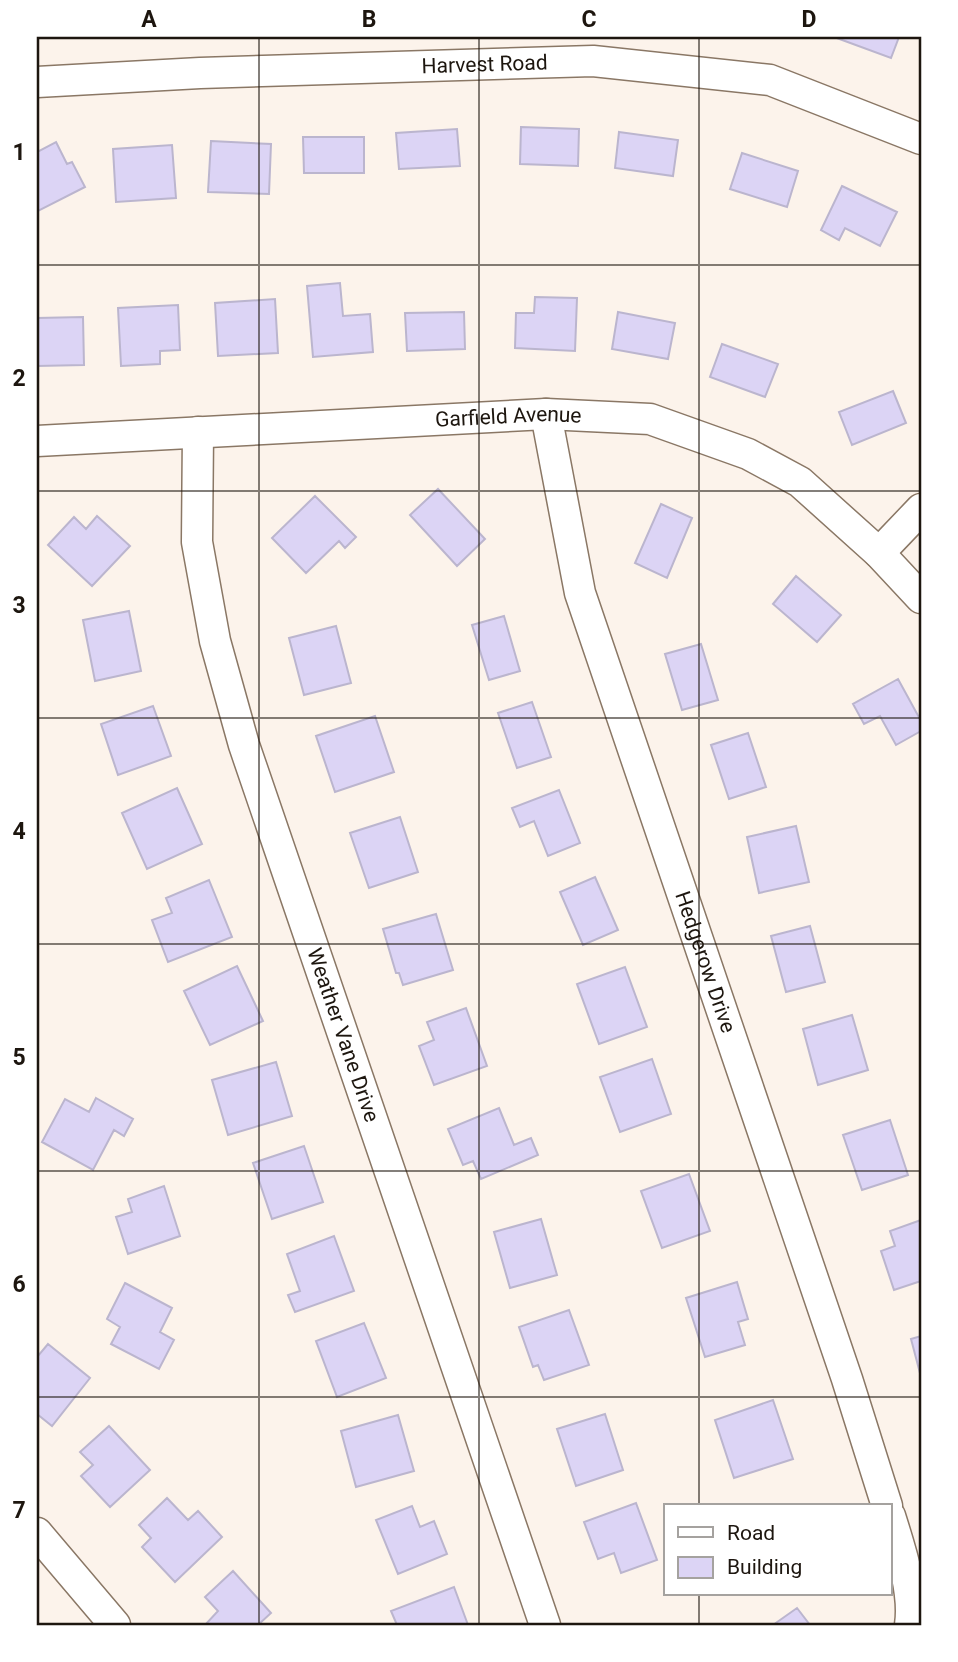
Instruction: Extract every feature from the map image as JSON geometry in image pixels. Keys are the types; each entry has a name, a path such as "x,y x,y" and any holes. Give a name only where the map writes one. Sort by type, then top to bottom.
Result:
{"street":[{"name":"Harvest Road","path":"37,82 214,72 593,61 770,80 921,139"},
{"name":"Garfield Avenue","path":"37,441 546,414 650,419 748,454 800,482 879,553 921,598"},
{"name":"Hedgerow Drive","path":"546,414 580,593 886,1504"},
{"name":"Weather Vane Drive","path":"198,432 197,541 215,641 244,745 545,1625"},
{"path":"879,553 921,509"},
{"path":"892,1522 902,1555 912,1614 910,1625"},
{"path":"37,1533 115,1625"}],"building":[{"path":"834,37 899,37 891,58"},
{"path":"521,127 579,129 578,166 520,164"},
{"path":"457,129 460,166 399,169 396,133"},
{"path":"619,132 678,140 673,176 615,168"},
{"path":"303,137 364,137 364,173 304,173"},
{"path":"211,141 271,144 269,194 208,192"},
{"path":"56,142 67,164 72,162 85,187 38,211 37,152"},
{"path":"172,145 176,198 116,202 113,149"},
{"path":"742,153 798,171 787,207 730,189"},
{"path":"842,186 897,212 880,246 845,228 839,240 821,230"},
{"path":"340,283 343,316 370,314 373,352 313,357 307,286"},
{"path":"535,297 577,298 575,351 515,348 516,313 534,313"},
{"path":"275,299 278,353 218,356 215,303"},
{"path":"178,305 180,350 160,351 160,364 121,366 118,308"},
{"path":"464,312 465,349 407,351 405,313"},
{"path":"618,312 675,323 668,359 612,349"},
{"path":"83,317 84,365 37,366 37,318"},
{"path":"722,344 778,364 765,397 710,377"},
{"path":"893,391 906,423 852,445 839,412"},
{"path":"438,489 485,539 457,566 410,515"},
{"path":"315,496 356,537 345,548 339,541 306,573 272,538"},
{"path":"661,504 692,518 667,578 635,563"},
{"path":"97,516 130,546 92,586 48,545 74,517 86,529"},
{"path":"796,576 841,615 817,642 773,604"},
{"path":"129,611 141,671 95,681 83,620"},
{"path":"504,616 520,671 489,680 472,625"},
{"path":"336,626 351,683 304,695 289,638"},
{"path":"701,644 718,700 682,710 665,654"},
{"path":"898,679 921,721 921,731 896,745 880,716 864,724 853,704"},
{"path":"532,702 551,757 517,768 498,713"},
{"path":"153,706 171,756 118,775 101,724"},
{"path":"375,716 394,772 335,792 316,736"},
{"path":"748,733 766,787 729,799 711,745"},
{"path":"177,788 202,844 147,869 122,813"},
{"path":"559,790 580,843 548,856 534,821 520,827 512,808"},
{"path":"400,817 418,872 369,888 350,833"},
{"path":"796,826 809,882 759,893 747,837"},
{"path":"595,877 618,930 583,945 560,892"},
{"path":"209,880 232,937 168,962 152,920 172,913 166,898"},
{"path":"436,914 453,970 403,985 399,973 396,973 383,929"},
{"path":"810,926 825,982 786,992 771,936"},
{"path":"237,966 263,1021 210,1045 184,991"},
{"path":"625,967 647,1027 599,1044 577,984"},
{"path":"466,1008 487,1066 434,1085 419,1046 434,1040 427,1022"},
{"path":"852,1015 868,1070 818,1085 803,1029"},
{"path":"652,1059 671,1114 620,1132 600,1077"},
{"path":"276,1062 292,1116 228,1135 212,1080"},
{"path":"96,1098 133,1119 124,1136 114,1130 93,1170 42,1142 65,1099 89,1112"},
{"path":"499,1108 514,1145 531,1138 538,1155 481,1179 473,1161 463,1165 448,1129"},
{"path":"890,1120 908,1175 862,1190 843,1135"},
{"path":"304,1146 323,1202 272,1219 253,1163"},
{"path":"689,1174 710,1231 662,1248 641,1191"},
{"path":"164,1186 180,1236 128,1254 116,1217 132,1212 128,1199"},
{"path":"541,1219 557,1275 510,1288 494,1232"},
{"path":"921,1220 921,1281 894,1290 881,1251 895,1246 890,1231"},
{"path":"334,1236 354,1291 295,1312 288,1295 300,1291 287,1254"},
{"path":"737,1282 748,1319 738,1322 745,1345 705,1357 686,1298"},
{"path":"125,1283 172,1308 160,1332 174,1340 159,1369 111,1344 120,1327 107,1319"},
{"path":"569,1310 589,1365 544,1380 538,1365 533,1367 519,1327"},
{"path":"364,1323 386,1378 337,1397 316,1341"},
{"path":"921,1336 921,1377 911,1339"},
{"path":"48,1344 90,1378 52,1426 37,1414 37,1357"},
{"path":"773,1400 793,1459 734,1478 715,1420"},
{"path":"605,1414 623,1470 576,1486 557,1429"},
{"path":"398,1415 414,1471 356,1487 341,1431"},
{"path":"109,1426 150,1470 110,1507 81,1476 93,1465 80,1452"},
{"path":"167,1498 188,1520 198,1511 222,1537 175,1582 142,1547 151,1538 139,1525"},
{"path":"636,1503 657,1560 621,1573 614,1553 598,1559 584,1522"},
{"path":"412,1506 420,1527 434,1521 447,1554 398,1574 376,1520"},
{"path":"233,1571 271,1613 258,1625 205,1625 218,1611 205,1597"},
{"path":"454,1587 468,1625 397,1625 391,1611"},
{"path":"797,1608 810,1625 773,1625"}]}
